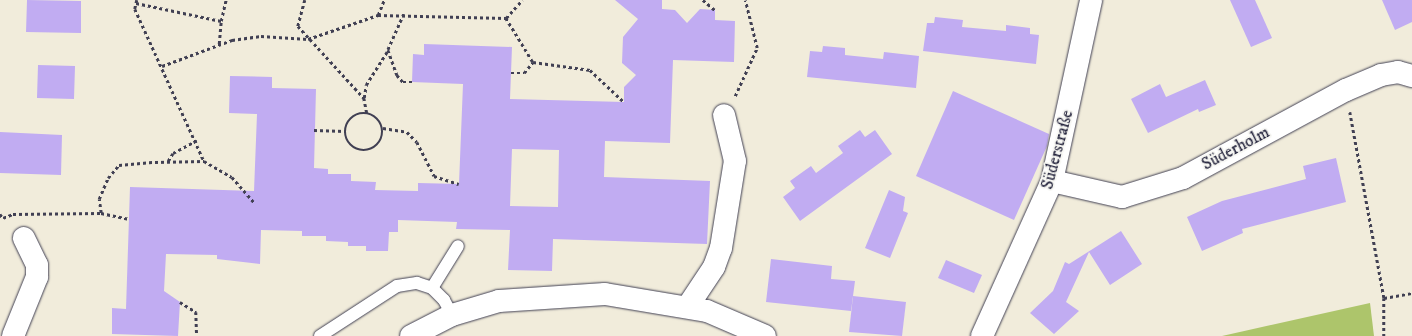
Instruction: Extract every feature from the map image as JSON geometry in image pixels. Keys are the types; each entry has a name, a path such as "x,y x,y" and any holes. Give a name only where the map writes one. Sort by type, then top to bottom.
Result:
{"street":[{"name":"Süderstraße","path":"982,336 1052,181 1091,0"},
{"name":"Süderholm","path":"1052,181 1122,197 1183,178 1346,90 1381,75 1398,72 1412,76"},
{"path":"688,306 714,267 721,248 734,161 724,116"},
{"path":"13,336 37,277 37,265 24,238"},
{"path":"411,336 452,315 499,301 605,294 688,306 707,311 765,336"}],"lane":[{"path":"432,288 458,246"},
{"path":"320,336 397,286 416,283 432,288 444,300 452,315"}],"path":[{"path":"219,44 221,21 226,0"},
{"path":"304,0 298,26 308,39 364,98"},
{"path":"378,15 384,0"},
{"path":"506,18 522,0"},
{"path":"703,0 715,10"},
{"path":"724,116 745,78 757,48 745,0"},
{"path":"204,161 197,140 135,9 136,2 221,21"},
{"path":"345,131 351,146 365,151 377,146 381,140 382,128 379,121 367,113 364,98 366,85 388,50 404,14"},
{"path":"162,66 219,44 261,36 308,39 378,15 404,14 506,18"},
{"path":"506,18 532,62"},
{"path":"388,50 397,75 403,82 412,82"},
{"path":"511,73 524,73 532,62"},
{"path":"532,62 590,70 624,102"},
{"path":"1346,90 1384,298 1384,336"},
{"path":"345,131 354,116 367,113"},
{"path":"382,128 407,132 417,142 434,176 459,184"},
{"path":"314,130 345,131"},
{"path":"168,162 173,153 197,140"},
{"path":"102,213 100,200 108,178 119,165 204,161 232,176 254,202"},
{"path":"0,214 3,218 13,214 102,213 129,218"},
{"path":"1384,298 1412,293"},
{"path":"180,302 196,312 197,336"}],"green space":[{"path":"1370,303 1374,336 1222,336"}],"building":[{"path":"27,0 81,1 81,33 26,32"},
{"path":"615,0 662,0 662,9 675,10 687,23 700,9 715,10 715,20 735,21 734,62 673,60 670,143 605,141 604,177 710,181 707,244 553,239 552,271 508,270 510,230 456,229 457,222 398,220 398,232 389,232 388,251 366,251 366,246 348,246 348,242 326,241 326,236 302,236 302,231 261,230 260,264 217,259 217,255 166,254 164,291 180,302 178,336 112,334 112,308 126,309 130,187 254,191 257,114 229,113 230,76 272,77 272,88 316,89 314,168 328,169 328,174 351,174 351,181 376,182 375,190 418,191 418,183 459,184 463,84 412,82 413,54 424,55 424,44 512,47 510,99 624,102 624,87 636,75 622,63 623,37 638,19","holes":["512,149 559,150 558,207 510,206"]},
{"path":"1230,0 1255,0 1272,38 1251,47"},
{"path":"1382,0 1412,0 1412,22 1395,30"},
{"path":"935,17 963,20 962,27 1006,31 1006,25 1030,28 1030,34 1039,35 1036,64 923,51 927,23 934,23"},
{"path":"823,46 845,48 845,55 883,59 884,52 919,56 916,88 807,77 810,51 822,52"},
{"path":"38,65 75,66 74,99 37,98"},
{"path":"1205,80 1216,105 1199,112 1198,109 1148,133 1131,99 1160,84 1166,97"},
{"path":"953,91 1049,134 1047,146 1014,220 916,176"},
{"path":"860,130 865,137 875,130 892,154 800,221 783,197 795,188 790,181 811,166 816,173 843,153 838,146"},
{"path":"0,132 62,135 61,175 0,173"},
{"path":"1336,158 1346,202 1242,229 1243,233 1202,251 1187,217 1222,201 1306,179 1303,166"},
{"path":"889,190 905,197 903,211 908,213 890,258 865,248"},
{"path":"1121,231 1142,264 1110,285 1089,252 1066,302 1079,311 1054,334 1030,313 1053,291 1065,262 1069,264"},
{"path":"771,259 832,266 831,279 855,281 851,311 766,302"},
{"path":"946,260 982,275 974,293 938,278"},
{"path":"853,296 906,302 902,336 849,332"}]}
